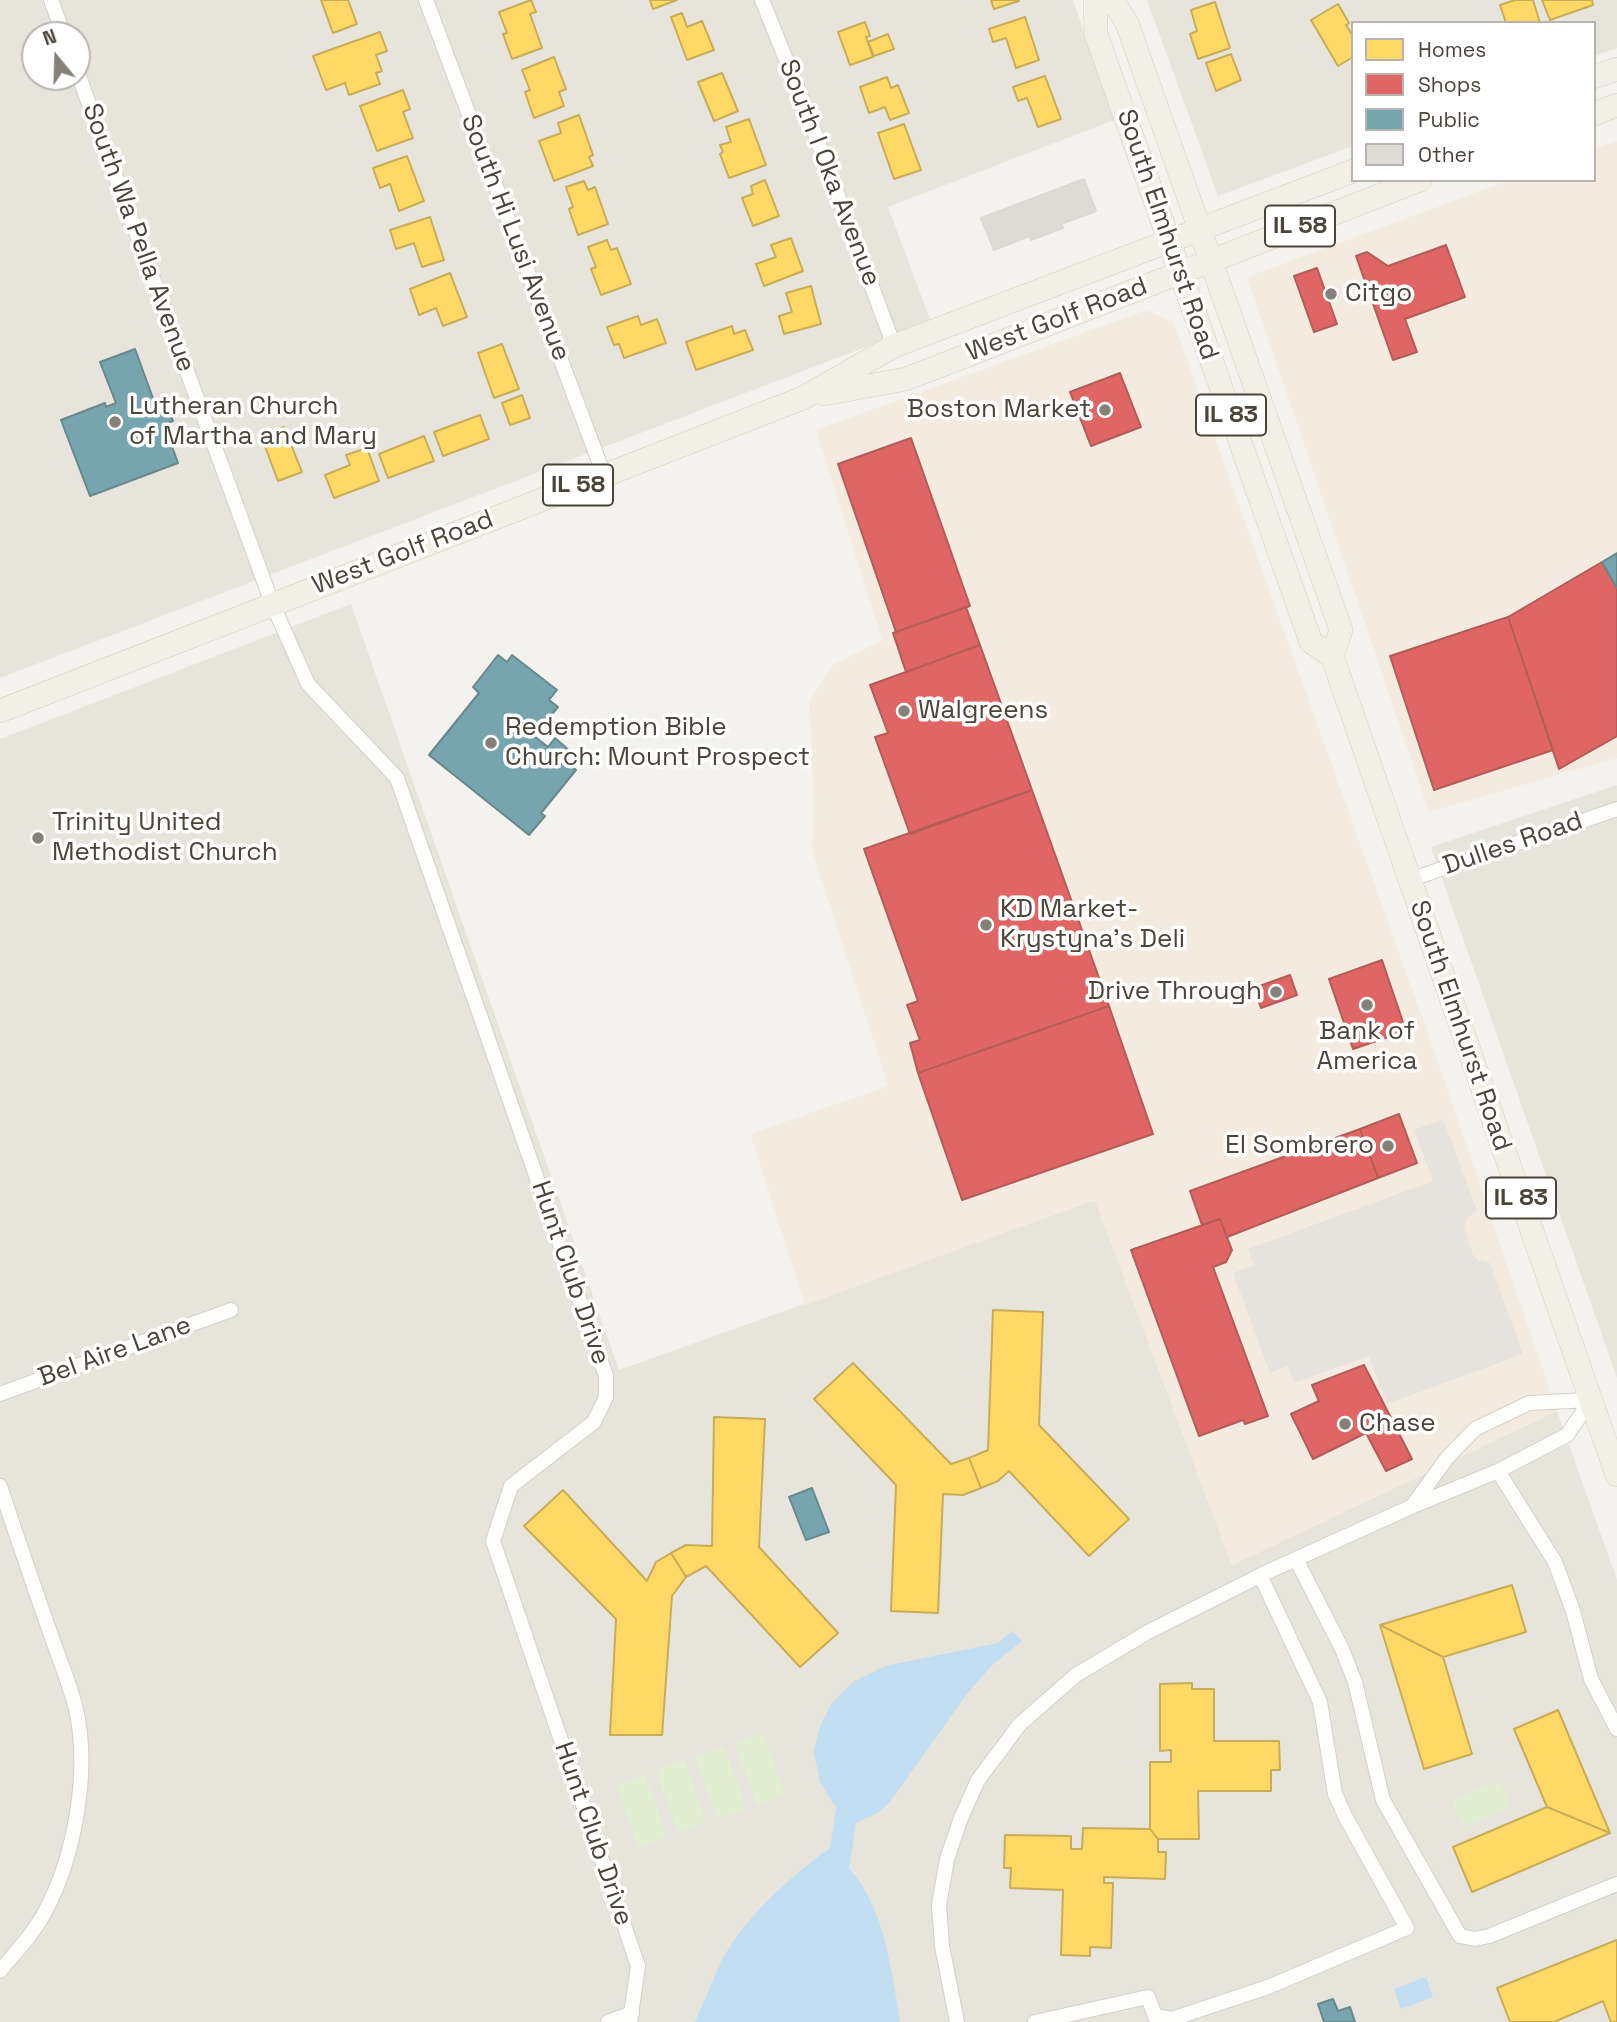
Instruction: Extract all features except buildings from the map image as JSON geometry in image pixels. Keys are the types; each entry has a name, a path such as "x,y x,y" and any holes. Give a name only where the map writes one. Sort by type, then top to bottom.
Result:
{"main road":[{"name":"South Elmhurst Road","path":"1095,0 1096,34 1311,642 1332,656 1617,1475"},
{"name":"South Elmhurst Road","path":"1112,0 1128,23 1341,630 1332,656"},
{"path":"1596,76 1617,68"},
{"path":"1596,113 1617,105"},
{"name":"West Golf Road","path":"0,711 807,397 894,345 1351,172"},
{"name":"West Golf Road","path":"807,397 906,379 1415,182"}],"street":[{"path":"51,0 59,21"},
{"name":"South Hi Lusi Avenue","path":"426,0 604,475"},
{"name":"South I Oka Avenue","path":"762,0 894,345"},
{"name":"South Wa Pella Avenue","path":"84,91 272,603"},
{"name":"Hunt Club Drive","path":"272,603 308,684 397,778 606,1376 606,1397 594,1422 511,1486 493,1541 638,1966 631,2017"},
{"name":"Dulles Road","path":"1409,880 1617,809"},
{"name":"Bel Aire Lane","path":"0,1394 231,1310"},
{"path":"957,2022 942,1946 939,1905 947,1859 978,1780 1020,1724 1076,1675 1148,1632 1260,1575 1498,1471 1567,1435 1591,1400"},
{"path":"1413,1506 1447,1458 1475,1429 1529,1403 1591,1400"},
{"path":"1498,1471 1555,1562 1573,1611 1591,1679 1617,1729"},
{"path":"0,1486 76,1710 80,1784 73,1837 61,1875 45,1912 26,1941 0,1971"},
{"path":"1296,1559 1342,1649 1355,1682 1383,1800 1460,1936 1475,1939 1489,1936 1617,1884"},
{"path":"1035,2022 1148,1997 1155,2016 1172,2019 1268,1987 1407,1928 1335,1794 1320,1702 1260,1575"},
{"path":"608,2022 631,2017"}],"shaded area":[{"path":"0,0 1073,0 1114,120 888,207 931,322 0,678"},
{"path":"1147,0 1617,0 1617,48 1596,55 1596,21 1351,21 1351,147 1218,196"},
{"path":"1617,141 1617,758 1429,812 1247,277 1505,182 1596,182 1596,148"},
{"path":"1147,310 1174,323 1442,1073 1557,1411 1232,1565 1095,1200 805,1305 750,1134 888,1086 812,850 814,812 809,702 834,664 882,640 816,430"},
{"path":"351,604 619,1370 1095,1200 1232,1565 1557,1411 1617,1580 1617,2022 0,2022 0,739"},
{"path":"1617,785 1617,1378 1431,847"},
{"path":"1443,1119 1477,1210 1467,1218 1464,1227 1473,1255 1478,1260 1490,1263 1523,1354 1387,1404 1369,1356 1294,1383 1288,1366 1270,1373 1233,1273 1254,1265 1248,1249 1433,1181 1414,1130"}],"green space":[{"path":"763,1733 785,1794 757,1805 735,1743"},
{"path":"724,1747 746,1808 717,1819 695,1757"},
{"path":"685,1760 706,1822 678,1832 656,1771"},
{"path":"645,1775 667,1836 638,1847 616,1785"},
{"path":"1493,1783 1501,1784 1509,1802 1506,1810 1469,1824 1461,1823 1453,1806 1456,1799"}],"water":[{"path":"1012,1631 1022,1641 992,1665 966,1695 889,1803 878,1813 856,1823 849,1868 861,1884 879,1921 900,2022 695,2022 721,1962 755,1913 799,1872 830,1848 836,1808 820,1782 814,1752 819,1729 831,1704 853,1682 885,1666 998,1643"},
{"path":"1426,1977 1433,1997 1401,2009 1394,1989"}],"place":[{"name":"Citgo","path":"1331,294"},
{"name":"Boston Market","path":"1105,410"},
{"name":"Lutheran Church of Martha and Mary","path":"115,422"},
{"name":"Walgreens","path":"904,711"},
{"name":"Redemption Bible Church: Mount Prospect","path":"491,743"},
{"name":"Trinity United Methodist Church","path":"38,838"},
{"name":"KD Market- Krystyna's Deli","path":"986,925"},
{"name":"Drive Through","path":"1276,992"},
{"name":"Bank of America","path":"1367,1005"},
{"name":"El Sombrero","path":"1388,1146"},
{"name":"Chase","path":"1345,1424"}]}
